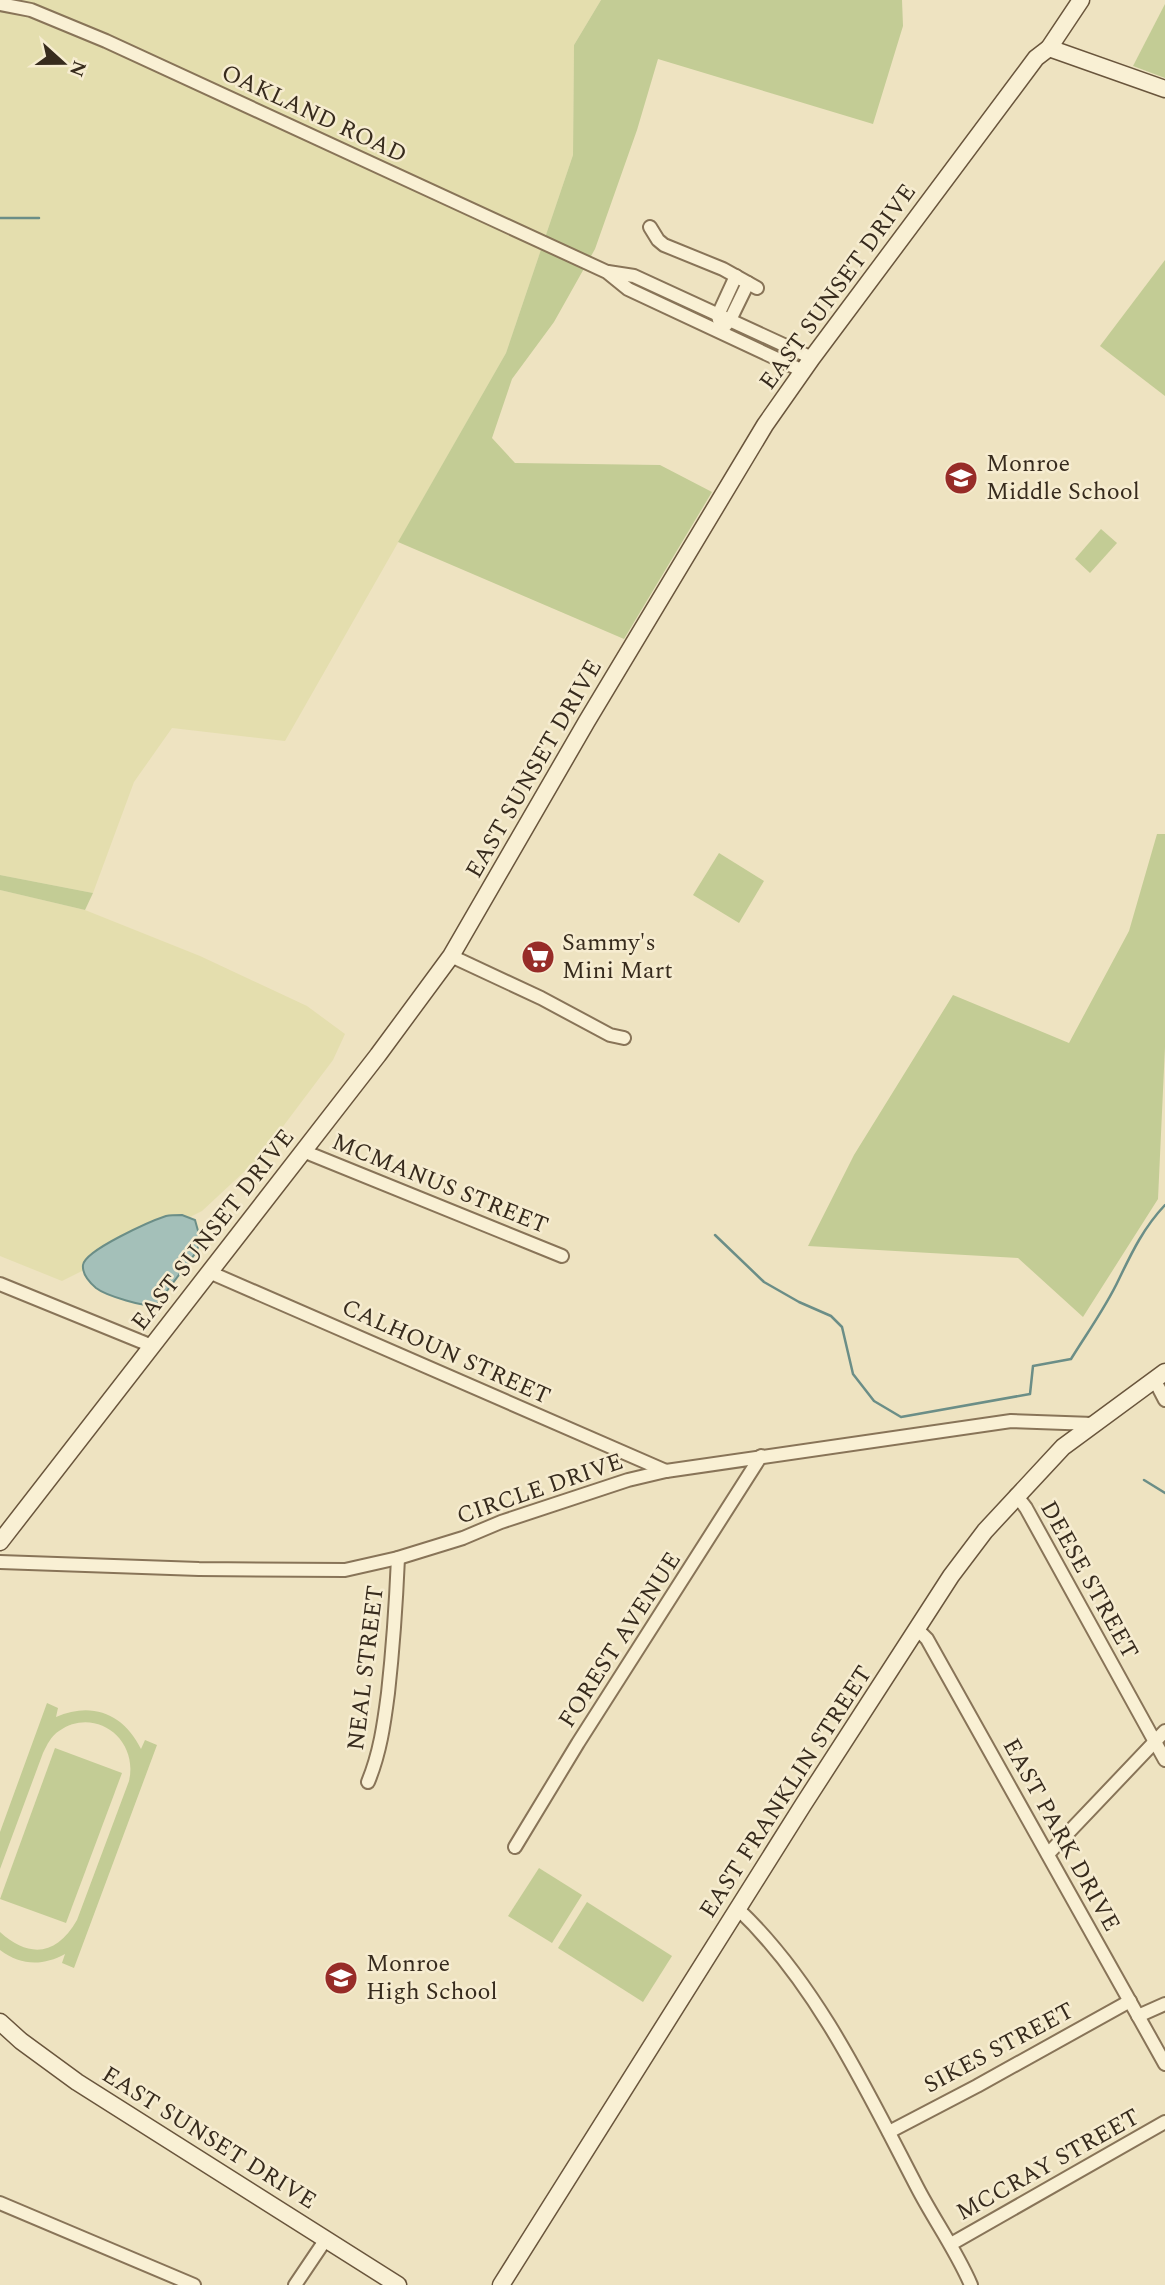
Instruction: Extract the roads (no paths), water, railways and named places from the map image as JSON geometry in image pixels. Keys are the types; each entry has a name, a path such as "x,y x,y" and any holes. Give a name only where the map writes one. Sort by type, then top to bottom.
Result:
{"street":[{"name":"EAST SUNSET DRIVE","path":"0,1542 452,956 717,502 765,425 1036,58 1049,48 1081,0"},
{"name":"OAKLAND ROAD","path":"0,4 31,10 106,41 607,272 628,289 720,331 807,365"},
{"path":"1049,48 1165,89"},
{"path":"650,227 664,245 747,282 724,317 720,331"},
{"name":"OAKLAND ROAD","path":"607,272 634,276 724,317 807,365"},
{"path":"452,956 541,998 610,1035 624,1038"},
{"name":"MCMANUS STREET","path":"303,1151 562,1256"},
{"name":"CALHOUN STREET","path":"209,1272 666,1471"},
{"path":"0,1284 152,1346"},
{"path":"1160,1376 1165,1400"},
{"name":"EAST FRANKLIN STREET","path":"501,2285 951,1576 1016,1495 1063,1447 1160,1376"},
{"name":"CIRCLE DRIVE","path":"0,1562 92,1567 345,1570 398,1558 628,1480 666,1471 1011,1421 1093,1424"},
{"name":"FOREST AVENUE","path":"515,1847 761,1456"},
{"name":"DEESE STREET","path":"1016,1495 1026,1508 1097,1639 1160,1735 1165,1760"},
{"name":"NEAL STREET","path":"368,1782 377,1761 383,1731 394,1639 398,1558"},
{"name":"EAST PARK DRIVE","path":"917,1629 927,1639 1165,2064"},
{"path":"1048,1854 1160,1735"},
{"path":"738,1909 795,1974 866,2087 971,2285"},
{"name":"SIKES STREET","path":"889,2132 1130,2001"},
{"path":"1138,2016 1165,2004"},
{"name":"EAST SUNSET DRIVE","path":"0,2022 77,2082 398,2285"},
{"name":"MCCRAY STREET","path":"951,2244 1165,2122"},
{"path":"0,2203 194,2285"},
{"path":"295,2285 326,2239"}],"water":[{"path":"182,1215 195,1220 200,1238 197,1251 157,1304 145,1305 117,1297 96,1288 86,1278 83,1265 95,1252 158,1219"}],"waterway":[{"path":"0,218 39,218"},
{"path":"715,1235 764,1282 831,1316 842,1327 853,1374 874,1401 901,1417 1030,1394 1033,1366 1071,1359 1108,1300 1139,1240 1165,1205"},
{"path":"1144,1480 1165,1493"}],"place":[{"name":"Monroe Middle School","path":"961,478"},
{"name":"Sammy's Mini Mart","path":"538,957"},
{"name":"Monroe High School","path":"341,1978"}]}
